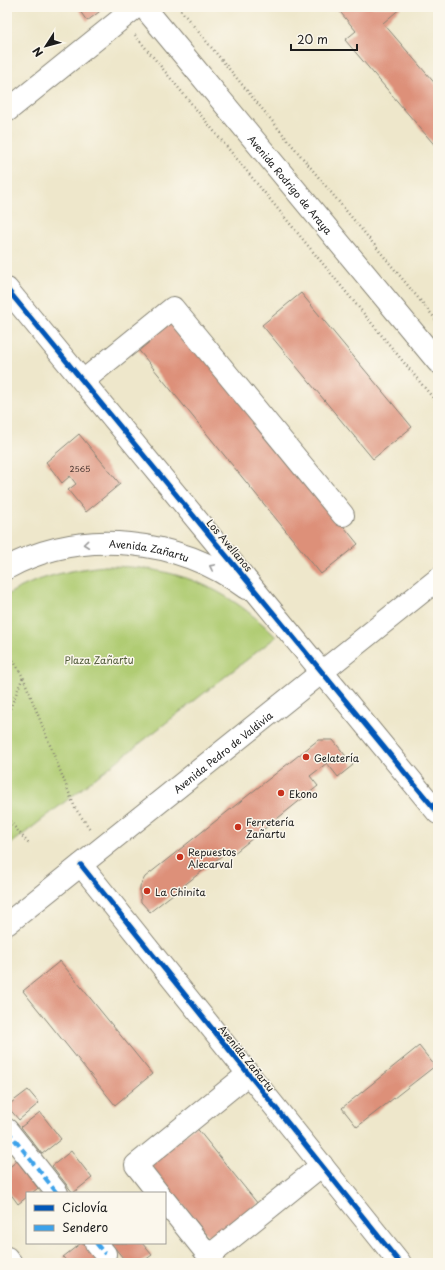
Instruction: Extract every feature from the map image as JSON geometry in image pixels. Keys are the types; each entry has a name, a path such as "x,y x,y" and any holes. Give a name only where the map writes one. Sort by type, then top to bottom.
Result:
{"street":[{"name":"Avenida Rodrigo de Araya","path":"144,7 438,362"},
{"path":"7,111 128,13"},
{"name":"Los Avellanos","path":"7,289 438,813"},
{"path":"83,381 173,308 344,515"},
{"name":"Avenida Zañartu","path":"7,568 42,553 73,546 112,543 152,547 183,555 213,567 253,593 276,615"},
{"name":"Avenida Pedro de Valdivia","path":"7,924 438,579"},
{"name":"Avenida Zañartu","path":"81,865 400,1263"},
{"path":"157,1192 136,1165 248,1074"},
{"path":"7,1130 56,1192"},
{"path":"166,1202 209,1256 322,1165"},
{"path":"7,1258 11,1263"}],"path":[{"path":"178,7 438,322"},
{"path":"128,13 438,404"},
{"path":"7,650 23,677 75,808"},
{"path":"7,716 23,677"},
{"path":"7,818 29,844"}],"green space":[{"name":"Plaza Zañartu","path":"104,566 154,570 198,582 238,604 276,637 7,847 7,595 30,583 54,575"}],"building":[{"path":"77,7 100,7 99,12 87,21"},
{"path":"336,7 402,7 383,23 438,87 438,149 345,40 356,31"},
{"path":"301,293 412,427 373,459 262,325"},
{"path":"173,317 358,544 321,574 136,347"},
{"path":"79,434 120,484 86,512 68,490 76,484 70,476 62,483 46,462"},
{"path":"318,740 333,740 353,765 338,777 327,763 310,776 318,786 233,854 229,850 150,912 141,902 140,886 145,877"},
{"path":"60,961 152,1074 115,1105 23,991"},
{"path":"419,1046 435,1066 357,1127 342,1108"},
{"path":"28,1090 39,1103 19,1120 7,1106"},
{"path":"40,1112 61,1139 42,1154 21,1127"},
{"path":"195,1126 258,1204 212,1241 149,1164"},
{"path":"71,1151 92,1178 72,1192 52,1166"},
{"path":"17,1161 38,1188 33,1192 26,1192 26,1198 18,1204 7,1189 7,1169"},
{"path":"80,1244 85,1244 99,1263 68,1263 63,1257"},
{"path":"112,1244 143,1244 152,1255 141,1263 127,1263"}],"marked path":[{"path":"7,1130 56,1192"},
{"path":"97,1244 105,1254"}],"cycle path":[{"path":"7,289 438,813"},
{"path":"81,865 400,1263"}],"place":[{"name":"Gelatería","path":"306,757"},
{"name":"Ekono","path":"281,793"},
{"name":"Ferretería Zañartu","path":"238,827"},
{"name":"Repuestos Alecarval","path":"180,857"},
{"name":"La Chinita","path":"147,891"}]}
